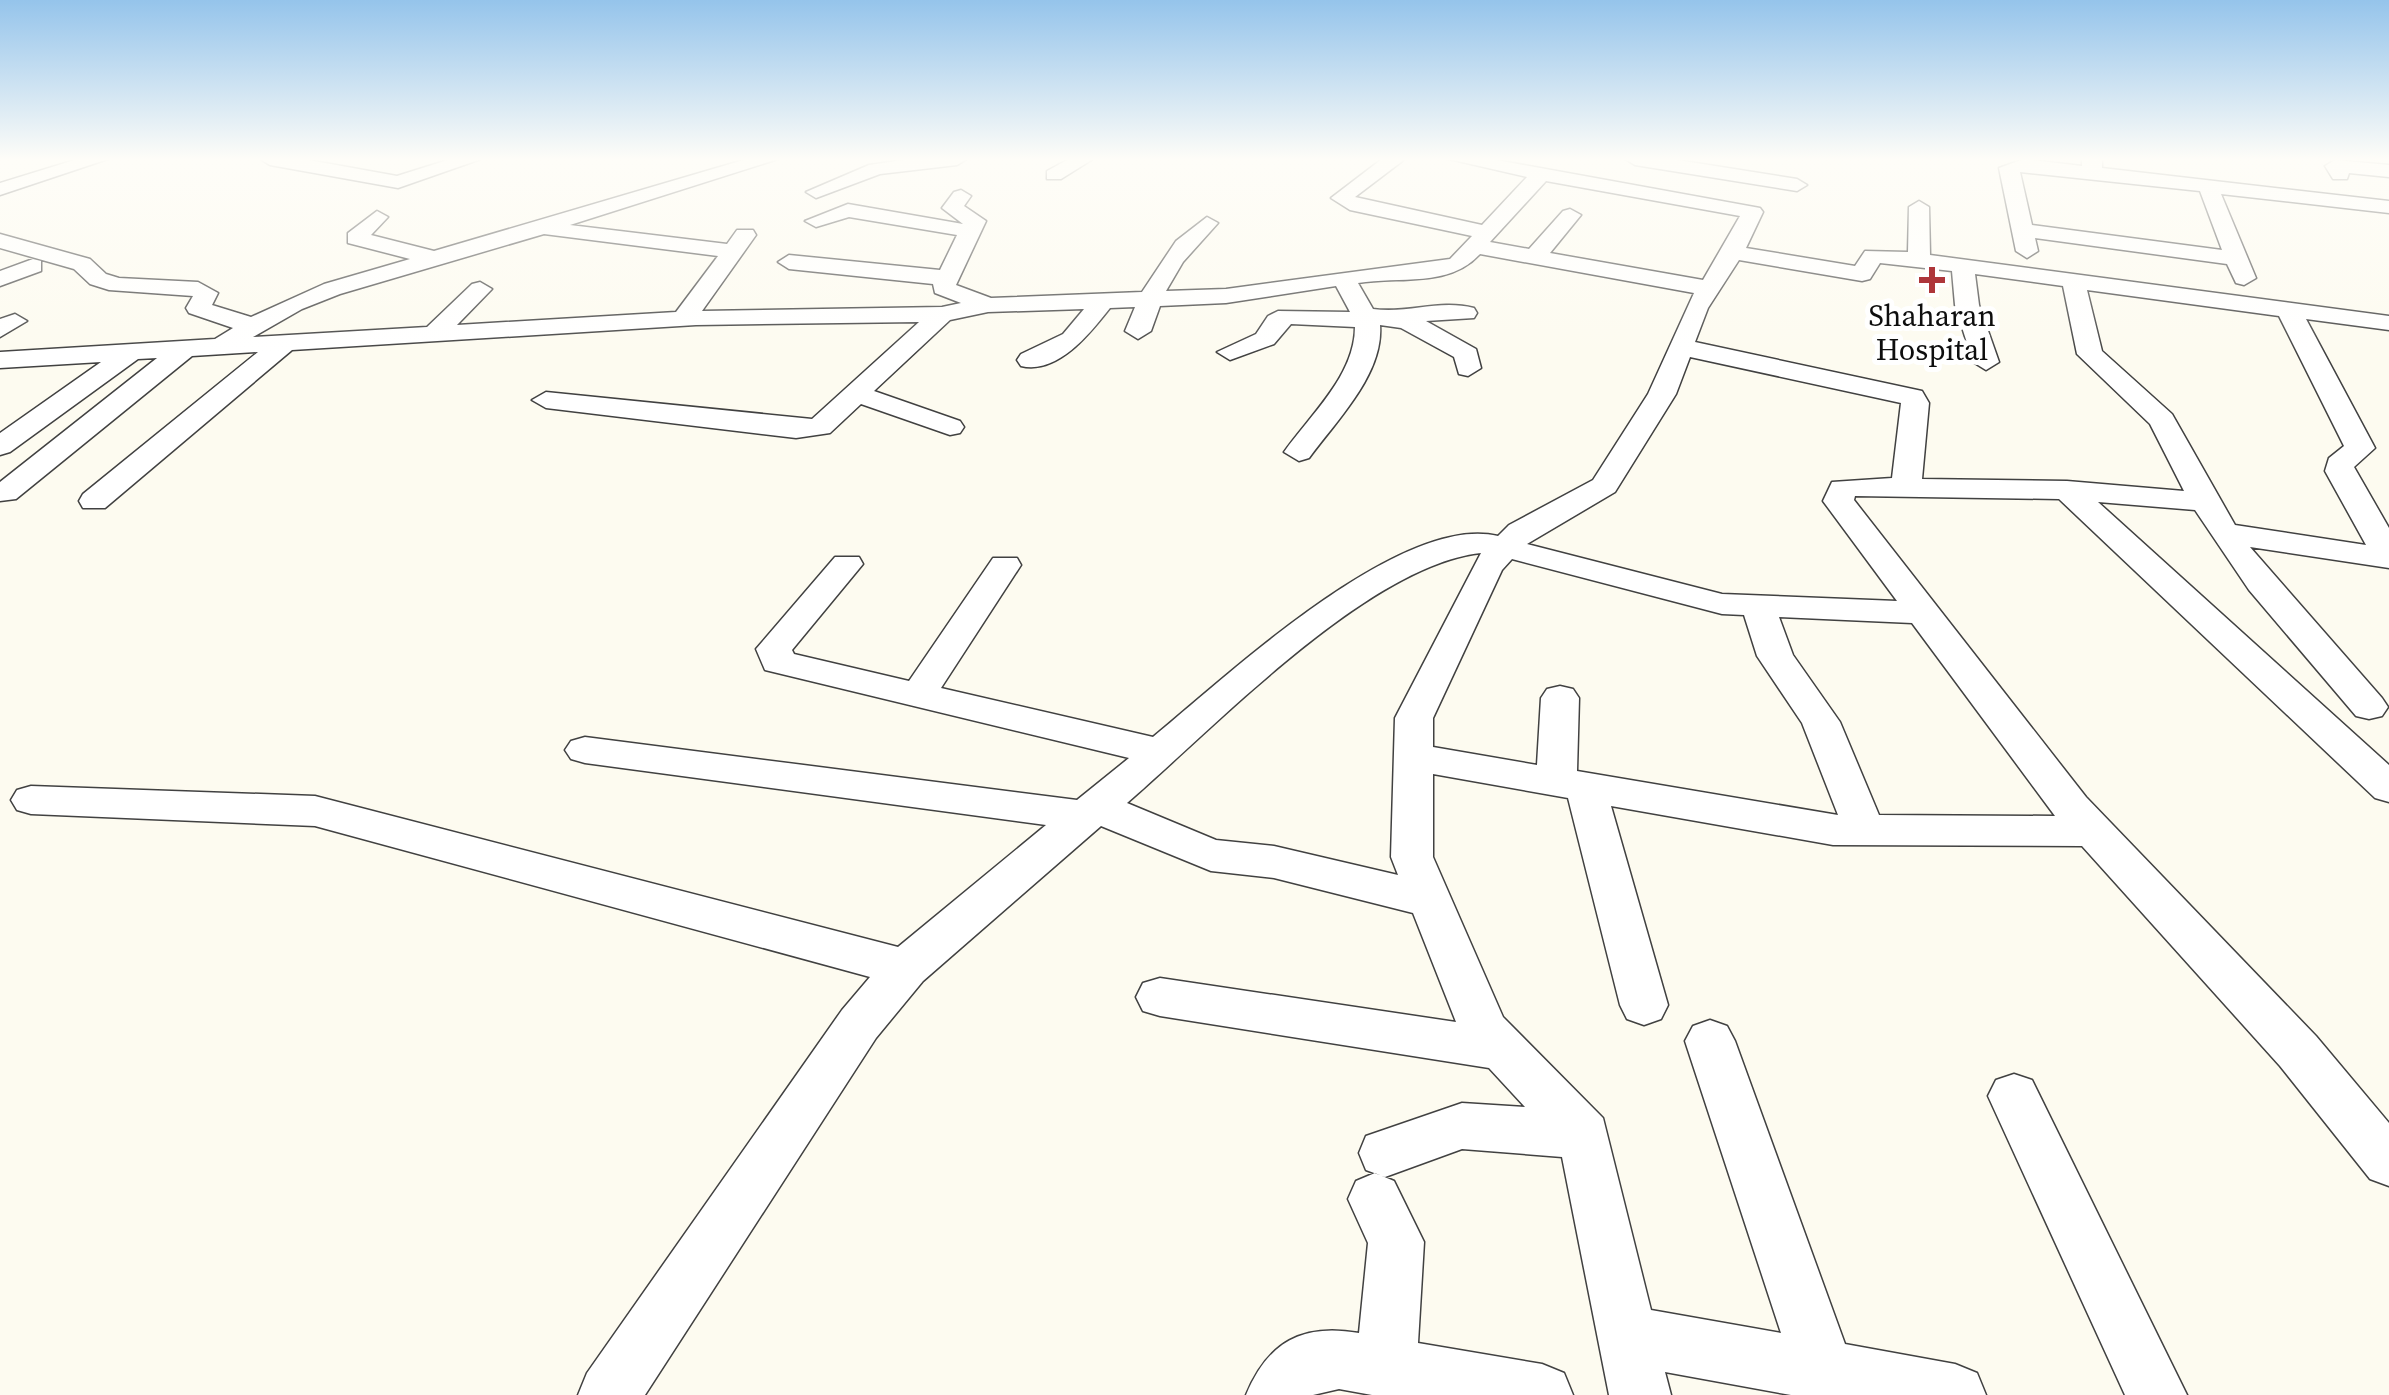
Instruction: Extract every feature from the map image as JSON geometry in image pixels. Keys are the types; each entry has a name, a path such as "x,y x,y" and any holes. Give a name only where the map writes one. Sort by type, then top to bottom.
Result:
{"street":[{"path":"370,224 356,238 438,259"},
{"path":"219,346 310,296 551,224"},
{"path":"926,224 969,232"},
{"path":"971,224 943,288 988,305"},
{"path":"1138,332 1149,299 1178,248 1207,224"},
{"path":"1424,224 1534,257 1711,288"},
{"path":"0,360 684,318 942,314 988,305 1226,296 1346,281 1376,273 1450,268 1493,224"},
{"path":"1534,257 1562,224"},
{"path":"1640,1395 1584,1134 1484,1030 1412,857 1414,718 1487,566 1520,532 1604,486 1662,394 1696,308 1746,224"},
{"path":"1919,224 1919,260"},
{"path":"2022,224 2032,273"},
{"path":"2223,224 2254,304"},
{"path":"538,228 739,242 684,318"},
{"path":"2023,230 2237,260"},
{"path":"0,241 82,264 98,279 116,286 198,289 206,294 198,308 253,326"},
{"path":"1733,252 1862,274 1873,256 1919,260 2389,323"},
{"path":"789,262 946,278"},
{"path":"1963,265 1967,306 1986,362"},
{"path":"0,278 33,266"},
{"path":"2073,279 2090,354 2162,420 2214,518 2283,610 2369,707"},
{"path":"1299,452 1358,366 1367,345 1364,318 1346,281"},
{"path":"434,334 480,289"},
{"path":"1030,360 1072,339 1104,300"},
{"path":"2288,308 2360,448 2339,464 2340,471 2389,557"},
{"path":"1407,321 1426,312 1465,313"},
{"path":"546,400 796,429 820,427 942,314"},
{"path":"1230,352 1265,339 1278,321 1288,316 1364,318 1407,321 1467,354 1468,368"},
{"path":"94,501 285,343"},
{"path":"1681,346 1912,397 1915,404 1906,488"},
{"path":"5,493 186,348"},
{"path":"0,446 132,351"},
{"path":"857,395 897,404 916,417 950,427"},
{"path":"2389,557 2068,490 1843,488 1837,494 2093,831 2298,1051 2389,1162"},
{"path":"2068,490 2389,788"},
{"path":"609,1395 859,1024 906,968 1345,600 1446,548 1504,546 1686,596 1758,608 1927,613"},
{"path":"847,564 772,655 788,667 1161,752"},
{"path":"917,697 1006,565"},
{"path":"1758,608 1775,656 1821,722 1865,831"},
{"path":"1560,698 1571,786 1644,1005"},
{"path":"585,750 1091,811 1211,855 1274,862 1430,900"},
{"path":"1414,757 1770,821 1865,831 2093,831"},
{"path":"31,800 252,805 348,817 906,968"},
{"path":"1160,997 1500,1049"},
{"path":"1710,1041 1824,1371"},
{"path":"2014,1096 2156,1395"},
{"path":"1386,1368 1396,1242 1380,1176 1462,1126 1584,1134"},
{"path":"1628,1335 1956,1395"},
{"path":"1277,1395 1288,1374 1308,1360 1339,1359 1542,1395"}],"place":[{"name":"Shaharan Hospital","path":"1932,280"}]}
